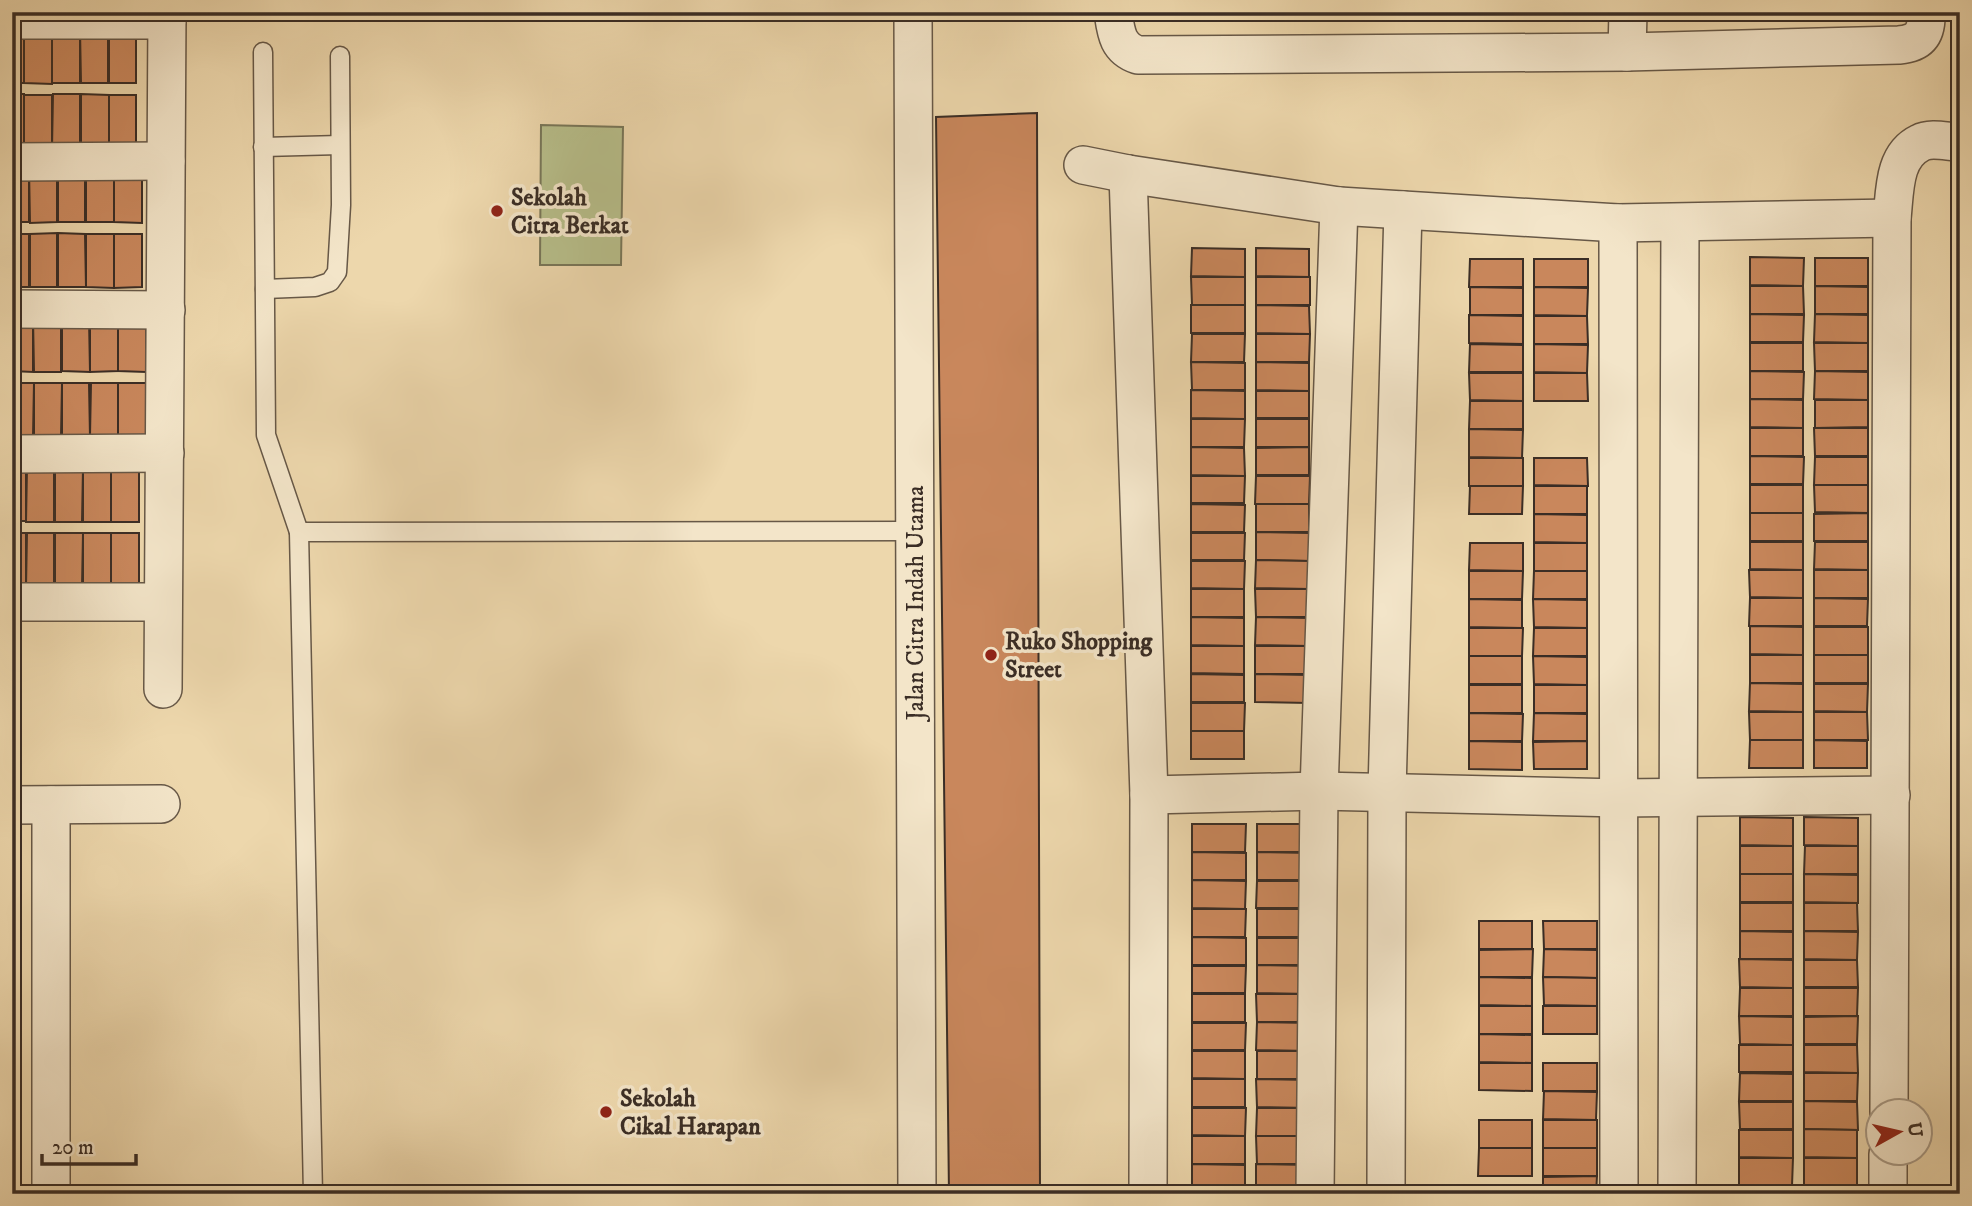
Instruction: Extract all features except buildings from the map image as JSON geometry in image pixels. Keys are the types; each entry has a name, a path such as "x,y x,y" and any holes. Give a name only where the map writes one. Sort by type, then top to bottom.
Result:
{"street":[{"name":"Jalan Citra Indah Utama","path":"913,12 917,1194"},
{"path":"1113,12 1116,37 1129,52 1138,55 1627,52 1910,44 1920,39 1925,32 1926,12"},
{"path":"1627,52 1628,12"},
{"path":"12,20 167,16 165,453 161,602 163,689"},
{"path":"1889,1098 1892,218 1898,170 1904,156 1921,142 1960,142"},
{"path":"12,162 166,161"},
{"path":"1083,165 1339,206 1618,223 1892,218"},
{"path":"1128,174 1149,795 1148,1194"},
{"path":"1315,1194 1319,791 1339,206"},
{"path":"1385,1194 1387,791 1403,210"},
{"path":"1618,223 1619,1194"},
{"path":"1677,1194 1680,223"},
{"path":"12,309 166,310"},
{"path":"12,454 165,453"},
{"path":"12,602 161,602"},
{"path":"1149,795 1387,791 1620,798 1891,795"},
{"path":"12,805 161,804"},
{"path":"51,805 51,1194"},
{"path":"1888,1168 1888,1194"}],"lane":[{"path":"263,52 267,435 299,532 313,1194"},
{"path":"265,289 315,287 330,282 337,272 341,205 340,56"},
{"path":"263,147 340,145"},
{"path":"299,532 914,531"}],"green space":[{"path":"541,125 623,127 621,265 540,265"}],"place":[{"name":"Sekolah Citra Berkat","path":"497,211"},
{"name":"Ruko Shopping Street","path":"991,655"},
{"name":"Sekolah Cikal Harapan","path":"606,1112"}]}
